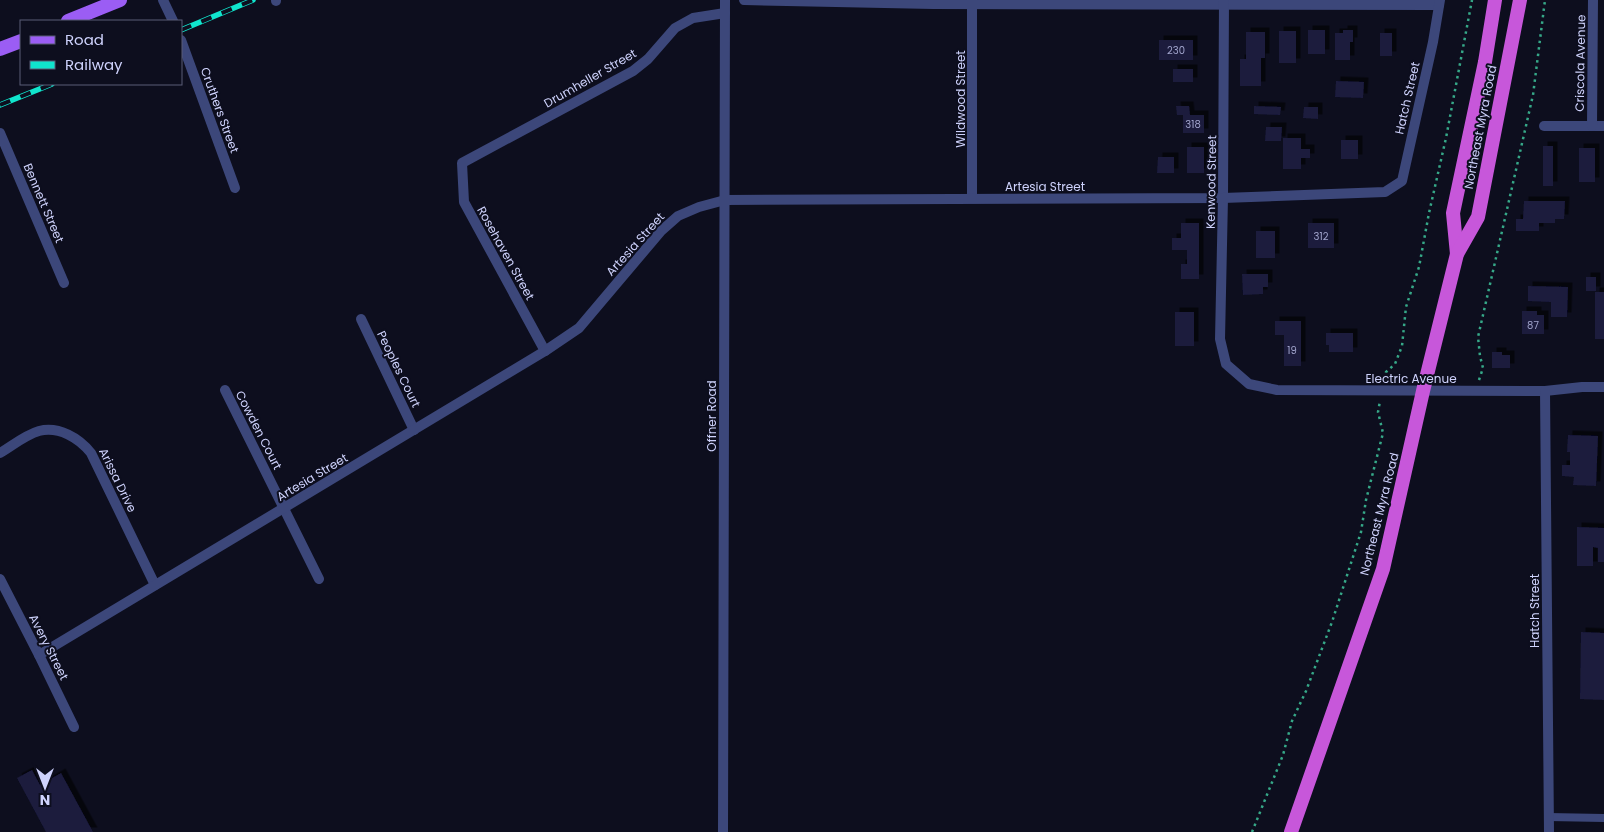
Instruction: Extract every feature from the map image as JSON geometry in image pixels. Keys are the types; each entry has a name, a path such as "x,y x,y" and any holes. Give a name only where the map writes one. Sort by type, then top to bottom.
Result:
{"highway":[{"name":"Northeast Myra Road","path":"1457,254 1453,213 1485,62 1495,0"},
{"name":"Northeast Myra Road","path":"1291,832 1383,569 1423,391 1457,254 1478,217 1520,0"}],"main road":[{"path":"70,20 120,0"},
{"path":"0,49 20,41"}],"street":[{"path":"163,0 173,20"},
{"name":"Offner Road","path":"723,832 725,0"},
{"path":"744,0 1439,3"},
{"name":"Criscola Avenue","path":"1592,126 1593,0"},
{"name":"Wildwood Street","path":"972,2 972,198"},
{"name":"Kenwood Street","path":"1224,2 1224,198 1220,339 1226,364"},
{"name":"Hatch Street","path":"1385,192 1402,181 1433,42 1439,3"},
{"name":"Drumheller Street","path":"462,163 633,71 648,59 675,28 693,18 725,13"},
{"name":"Cruthers Street","path":"182,43 236,188"},
{"path":"1544,126 1604,126"},
{"name":"Bennett Street","path":"0,133 64,283"},
{"name":"Rosehaven Street","path":"462,163 464,202 545,351"},
{"name":"Artesia Street","path":"40,655 545,351 579,328 661,231 678,216 698,207 724,200 1224,198 1385,192"},
{"name":"Peoples Court","path":"361,319 414,430"},
{"name":"Electric Avenue","path":"1226,364 1249,384 1277,390 1545,391 1604,387"},
{"name":"Cowden Court","path":"225,390 319,578"},
{"name":"Hatch Street","path":"1545,391 1548,832"},
{"name":"Arissa Drive","path":"0,453 39,431 58,431 73,436 82,442 91,453 155,586"},
{"name":"Avery Street","path":"0,579 40,655 74,727"}],"lane":[{"path":"1548,817 1604,818"}],"path":[{"path":"1252,832 1283,755 1292,721 1306,692 1332,622 1361,532 1366,500 1383,432 1378,412 1386,372 1395,364 1402,346 1406,307 1419,267 1472,0"},
{"path":"1475,391 1483,368 1478,337 1533,95 1545,0"}],"building":[{"path":"1308,30 1325,30 1325,54 1308,54"},
{"path":"1343,30 1353,30 1353,42 1350,42 1350,60 1335,60 1335,33 1343,33"},
{"path":"1279,31 1296,31 1296,63 1279,63"},
{"path":"1246,32 1265,32 1265,58 1261,58 1261,86 1240,86 1240,59 1246,59"},
{"path":"1380,33 1392,33 1392,56 1380,56"},
{"path":"1159,40 1193,40 1193,60 1159,60"},
{"path":"1173,69 1193,69 1193,82 1173,82"},
{"path":"1336,81 1364,82 1363,98 1335,97"},
{"path":"1176,106 1189,106 1190,115 1177,115"},
{"path":"1254,106 1281,107 1280,115 1254,114"},
{"path":"1304,107 1318,107 1318,119 1303,118"},
{"path":"1183,115 1204,115 1204,133 1183,133"},
{"path":"1266,127 1282,127 1281,141 1265,141"},
{"path":"1283,138 1301,138 1301,149 1310,149 1310,158 1301,158 1301,169 1283,169"},
{"path":"1341,140 1358,140 1358,159 1341,159"},
{"path":"1543,146 1553,146 1553,186 1543,186"},
{"path":"1187,147 1204,147 1204,173 1187,173"},
{"path":"1579,148 1595,148 1595,182 1579,182"},
{"path":"1158,157 1174,157 1174,173 1157,173"},
{"path":"1524,201 1565,201 1564,219 1555,219 1555,223 1539,223 1539,231 1516,231 1516,219 1523,219"},
{"path":"1181,223 1199,223 1199,279 1181,279 1181,264 1187,264 1187,250 1172,250 1172,238 1181,238"},
{"path":"1308,223 1334,223 1334,248 1308,248"},
{"path":"1256,231 1275,231 1275,258 1256,258"},
{"path":"1242,274 1268,274 1268,287 1263,287 1263,294 1243,295"},
{"path":"1586,277 1596,277 1596,291 1586,291"},
{"path":"1528,286 1568,287 1567,317 1551,317 1551,302 1528,301"},
{"path":"1595,292 1604,292 1604,339 1595,339"},
{"path":"1522,311 1537,311 1537,315 1544,315 1544,334 1522,334"},
{"path":"1175,312 1194,312 1194,346 1175,346"},
{"path":"1275,321 1301,321 1301,366 1284,366 1284,335 1275,335"},
{"path":"1326,333 1353,333 1353,352 1329,352 1329,345 1326,345"},
{"path":"1492,352 1502,352 1502,355 1510,355 1510,368 1492,368"},
{"path":"1568,435 1598,436 1596,486 1573,485 1574,477 1562,476 1562,465 1570,465 1570,452 1567,452"},
{"path":"1577,527 1604,528 1604,562 1598,562 1598,548 1593,547 1593,566 1577,566"},
{"path":"1581,632 1604,633 1604,700 1580,699"},
{"path":"32,770 40,785 61,773 93,832 46,832 17,778"}],"railway":[{"path":"182,30 253,0"},
{"path":"0,105 50,85"}]}
